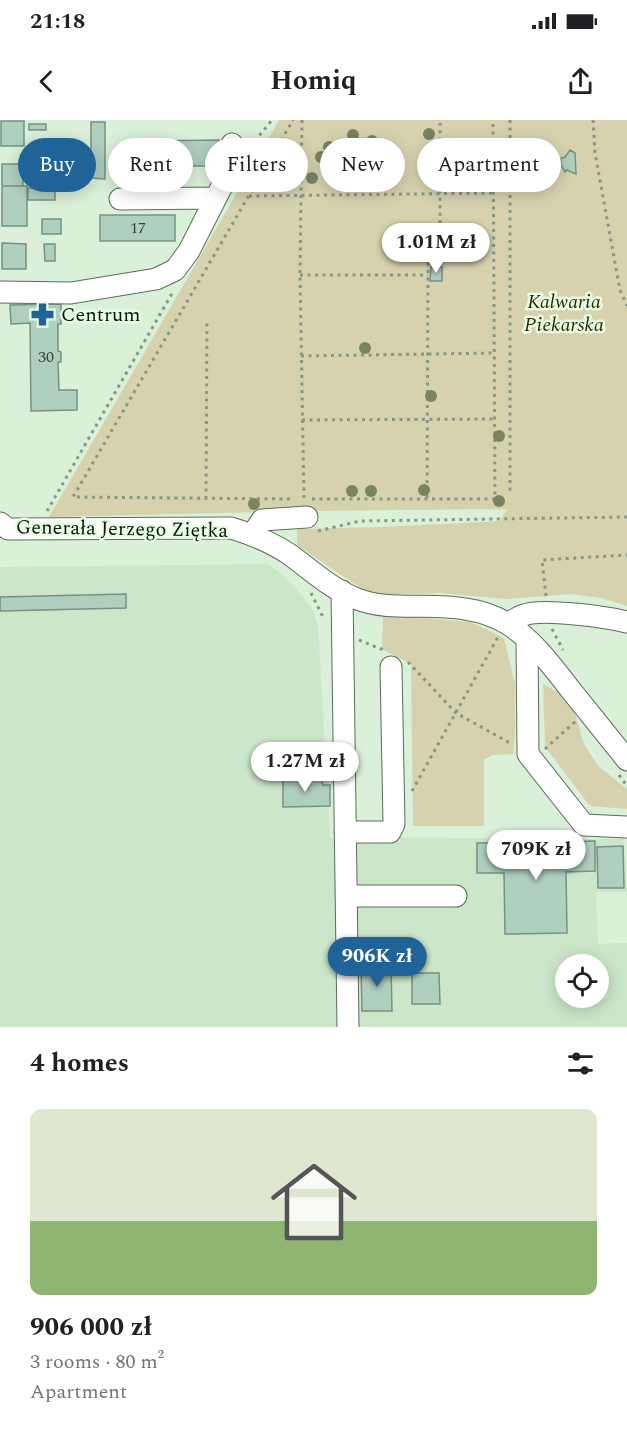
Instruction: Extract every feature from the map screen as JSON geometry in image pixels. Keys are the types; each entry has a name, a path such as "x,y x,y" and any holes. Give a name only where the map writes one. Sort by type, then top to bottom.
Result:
{"street":[{"path":"0,292 71,293 156,279 175,270 189,250 218,192"},
{"path":"120,199 215,198"},
{"path":"252,535 262,520 308,516"},
{"name":"Generała Jerzego Ziętka","path":"0,523 8,529 231,528 252,535 288,554 324,582 371,603 397,606 433,605 464,608 487,614 507,623 527,639 562,679 620,764"},
{"path":"342,591 348,1027"},
{"path":"507,623 525,614 549,613 627,622"},
{"path":"527,639 528,753 584,825 627,826"},
{"path":"345,832 390,832 394,824 391,667"},
{"path":"346,896 456,896"}],"path":[{"path":"251,138 272,120"},
{"path":"293,120 74,496 293,499"},
{"path":"302,120 301,356 308,516"},
{"path":"427,498 428,265 440,238 440,120"},
{"path":"308,516 427,498 495,499 493,120"},
{"path":"510,120 510,495"},
{"path":"594,120 595,153 620,290 627,306"},
{"path":"249,196 493,193"},
{"path":"300,275 428,275"},
{"path":"41,529 41,520 177,284"},
{"path":"206,499 207,320"},
{"path":"301,356 494,353"},
{"path":"302,420 495,419"},
{"path":"308,516 328,530 360,521 627,518"},
{"path":"570,658 550,624 542,560 627,555"},
{"path":"411,794 507,623"},
{"path":"528,753 542,752 579,717"},
{"path":"620,764 627,786"}],"shaded area":[{"path":"268,564 279,572 297,589 313,610 318,626 330,837 624,839 627,892 596,892 598,944 627,943 627,1027 0,1027 0,567"}],"green space":[{"name":"Kalwaria Piekarska","path":"279,120 627,120 627,606 602,598 570,594 507,599 440,593 378,595 359,587 297,545 297,529 500,521 507,509 49,517 237,192 308,192 308,138 269,138"},
{"path":"383,615 471,622 504,638 515,684 515,738 513,754 492,755 484,760 484,826 413,826 411,664 382,649"},
{"path":"543,684 567,698 575,713 583,742 598,766 627,789 627,809 590,806 545,747"}],"building":[{"path":"1,121 24,121 24,138 18,138 18,146 1,146"},
{"path":"91,122 105,122 105,179 96,178 96,138 91,138"},
{"path":"29,124 46,124 46,130 29,130"},
{"path":"193,140 205,140 205,166 193,166"},
{"path":"570,150 575,153 576,174 567,170 565,172 561,165 561,158 565,157"},
{"path":"2,164 18,164 18,186 2,186"},
{"path":"2,186 18,186 18,192 27,192 27,226 2,226"},
{"path":"28,192 55,192 55,200 28,200"},
{"path":"100,215 175,215 175,241 100,241"},
{"path":"42,219 61,219 61,234 42,234"},
{"path":"2,243 26,244 26,269 2,269"},
{"path":"44,244 55,244 55,261 45,261"},
{"path":"431,267 442,267 442,281 430,281"},
{"path":"61,304 61,324 58,324 58,351 61,352 61,362 58,362 59,390 77,390 77,410 31,411 30,323 11,324 10,305"},
{"path":"126,594 126,608 0,611 0,597"},
{"path":"316,777 321,779 323,785 330,785 330,806 283,807 283,778"},
{"path":"595,841 595,871 566,872 567,933 505,934 504,873 477,873 477,843"},
{"path":"623,846 624,888 598,888 597,847"},
{"path":"391,965 392,1011 362,1011 361,966"},
{"path":"412,973 439,973 440,1004 412,1004"}],"place":[{"name":"Centrum","path":"43,315"}]}
